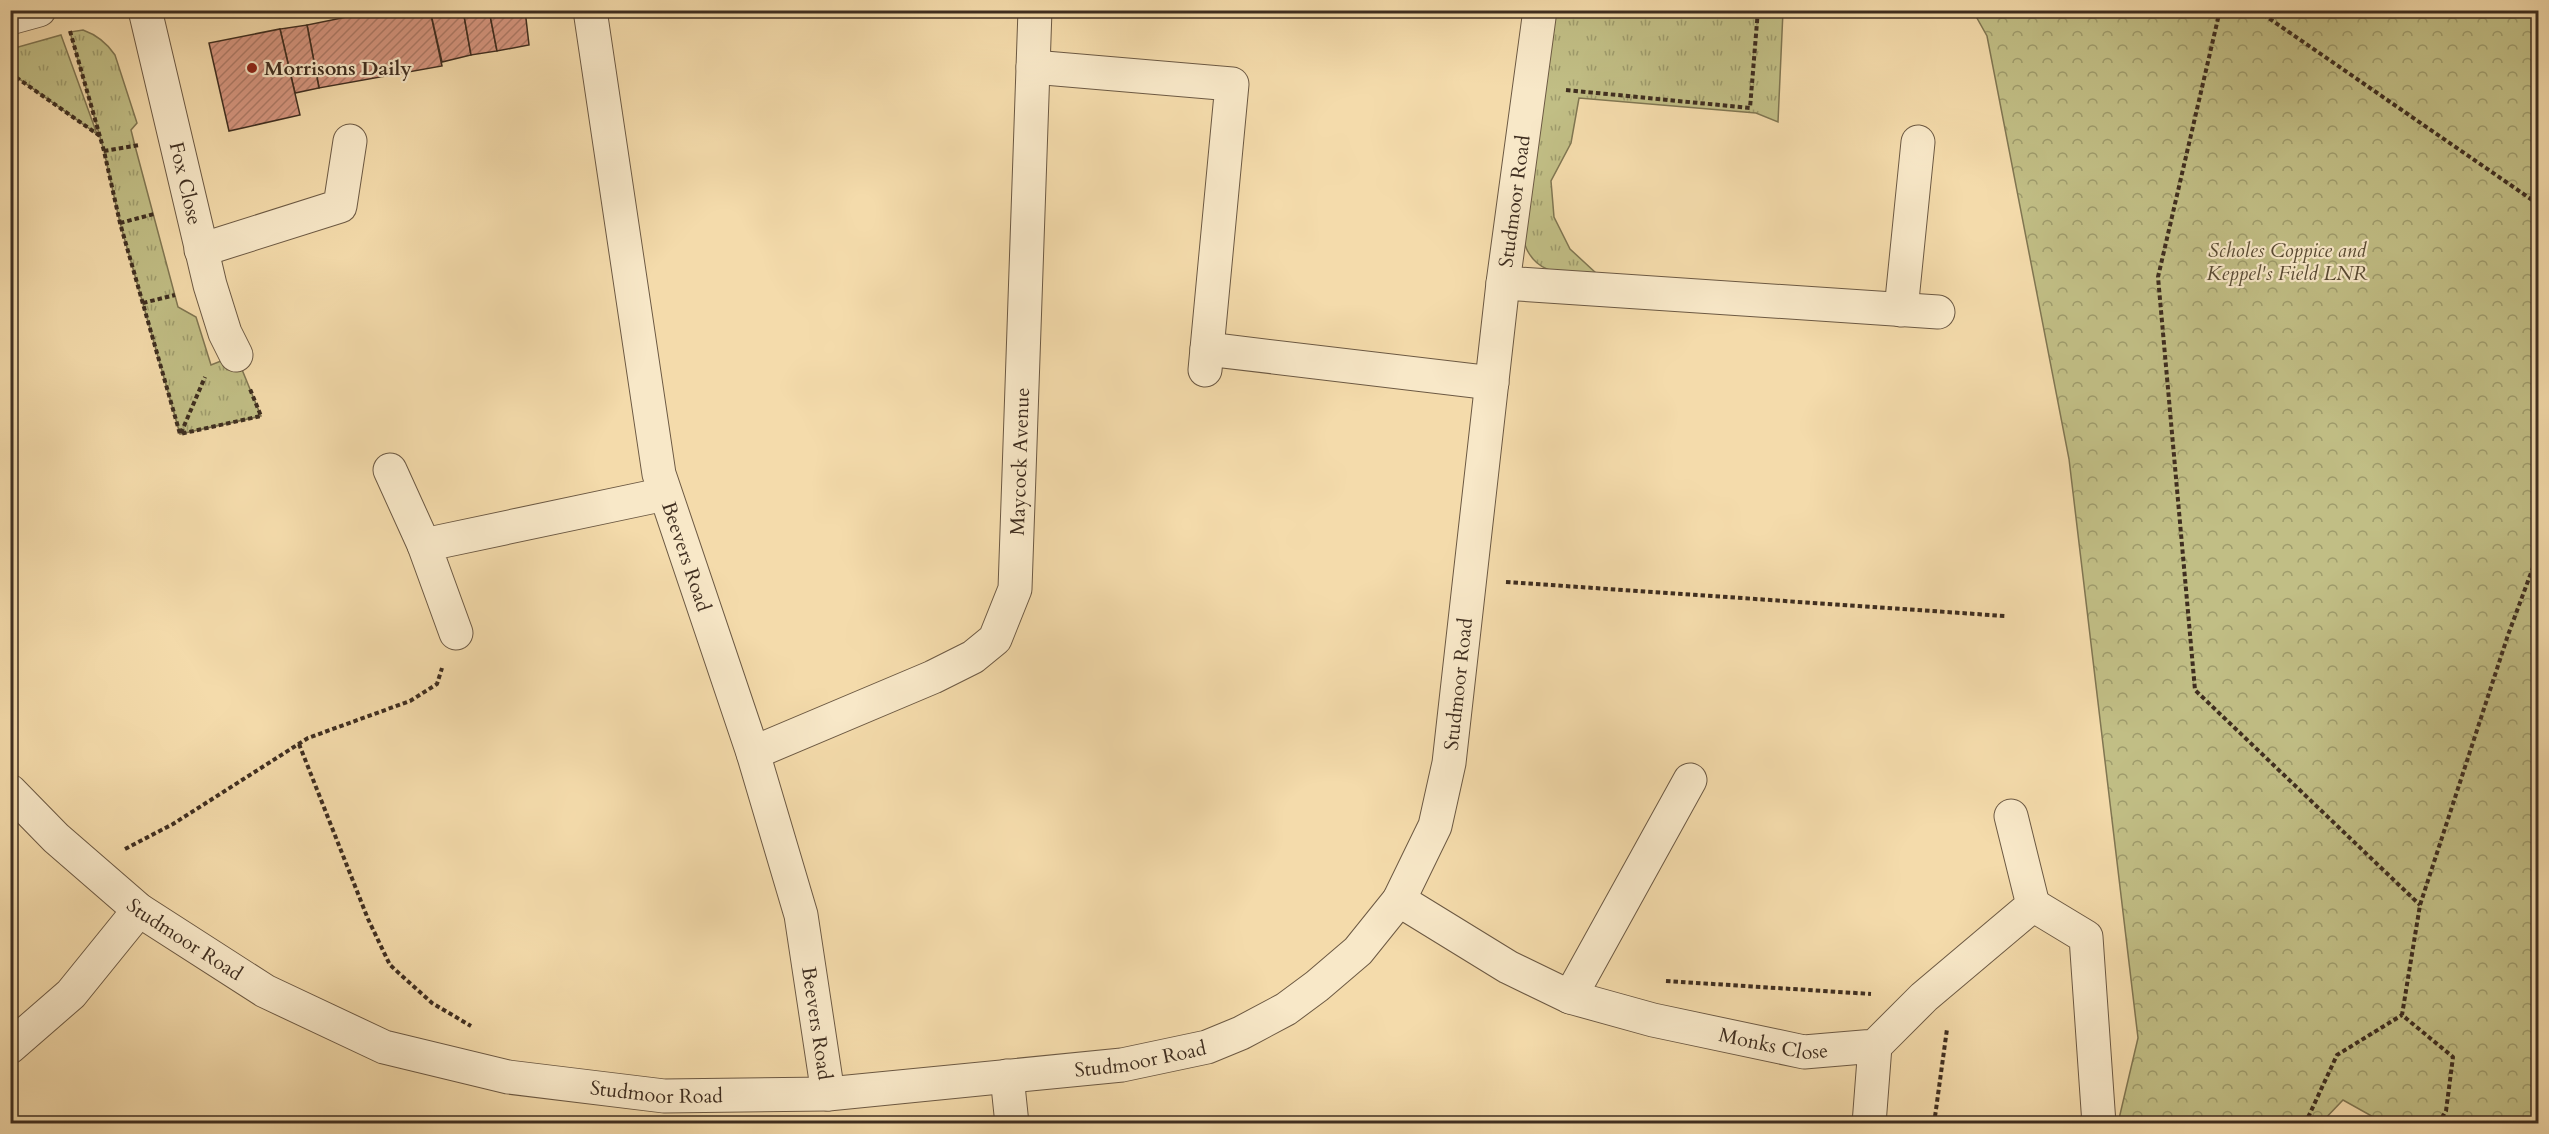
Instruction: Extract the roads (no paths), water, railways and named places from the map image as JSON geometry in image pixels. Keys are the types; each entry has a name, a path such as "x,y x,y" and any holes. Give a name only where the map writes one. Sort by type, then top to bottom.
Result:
{"street":[{"name":"Fox Close","path":"145,10 201,250 230,344"},
{"name":"Beevers Road","path":"590,10 659,474 753,753 801,915 828,1094"},
{"name":"Maycock Avenue","path":"753,753 933,677 973,657 995,639 1015,589 1035,10"},
{"name":"Studmoor Road","path":"10,791 56,838 139,910 265,991 384,1047 508,1077 664,1096 828,1094 1122,1065 1207,1047 1241,1033 1286,1009 1358,951 1399,900 1436,826 1449,763 1503,283 1540,10"},
{"path":"10,18 53,16"},
{"path":"1033,67 1232,84 1206,360 1492,383"},
{"path":"201,250 340,206 350,141"},
{"path":"1901,310 1918,142"},
{"path":"1503,283 1938,312"},
{"path":"390,470 424,545 456,633"},
{"path":"424,545 665,494"},
{"path":"1570,997 1690,780"},
{"path":"2011,816 2033,905 2086,937 2099,1124"},
{"name":"Monks Close","path":"1399,900 1508,967 1570,997 1653,1020 1804,1052 1875,1046"},
{"path":"1869,1124 1875,1046 1924,997 2033,905"},
{"path":"10,1047 71,994 139,910"},
{"path":"1007,1076 1012,1124"}],"place":[{"name":"Morrisons Daily","path":"252,68"}],"park label":[{"name":"Scholes Coppice and Keppel's Field LNR","path":"2287,262"}]}
